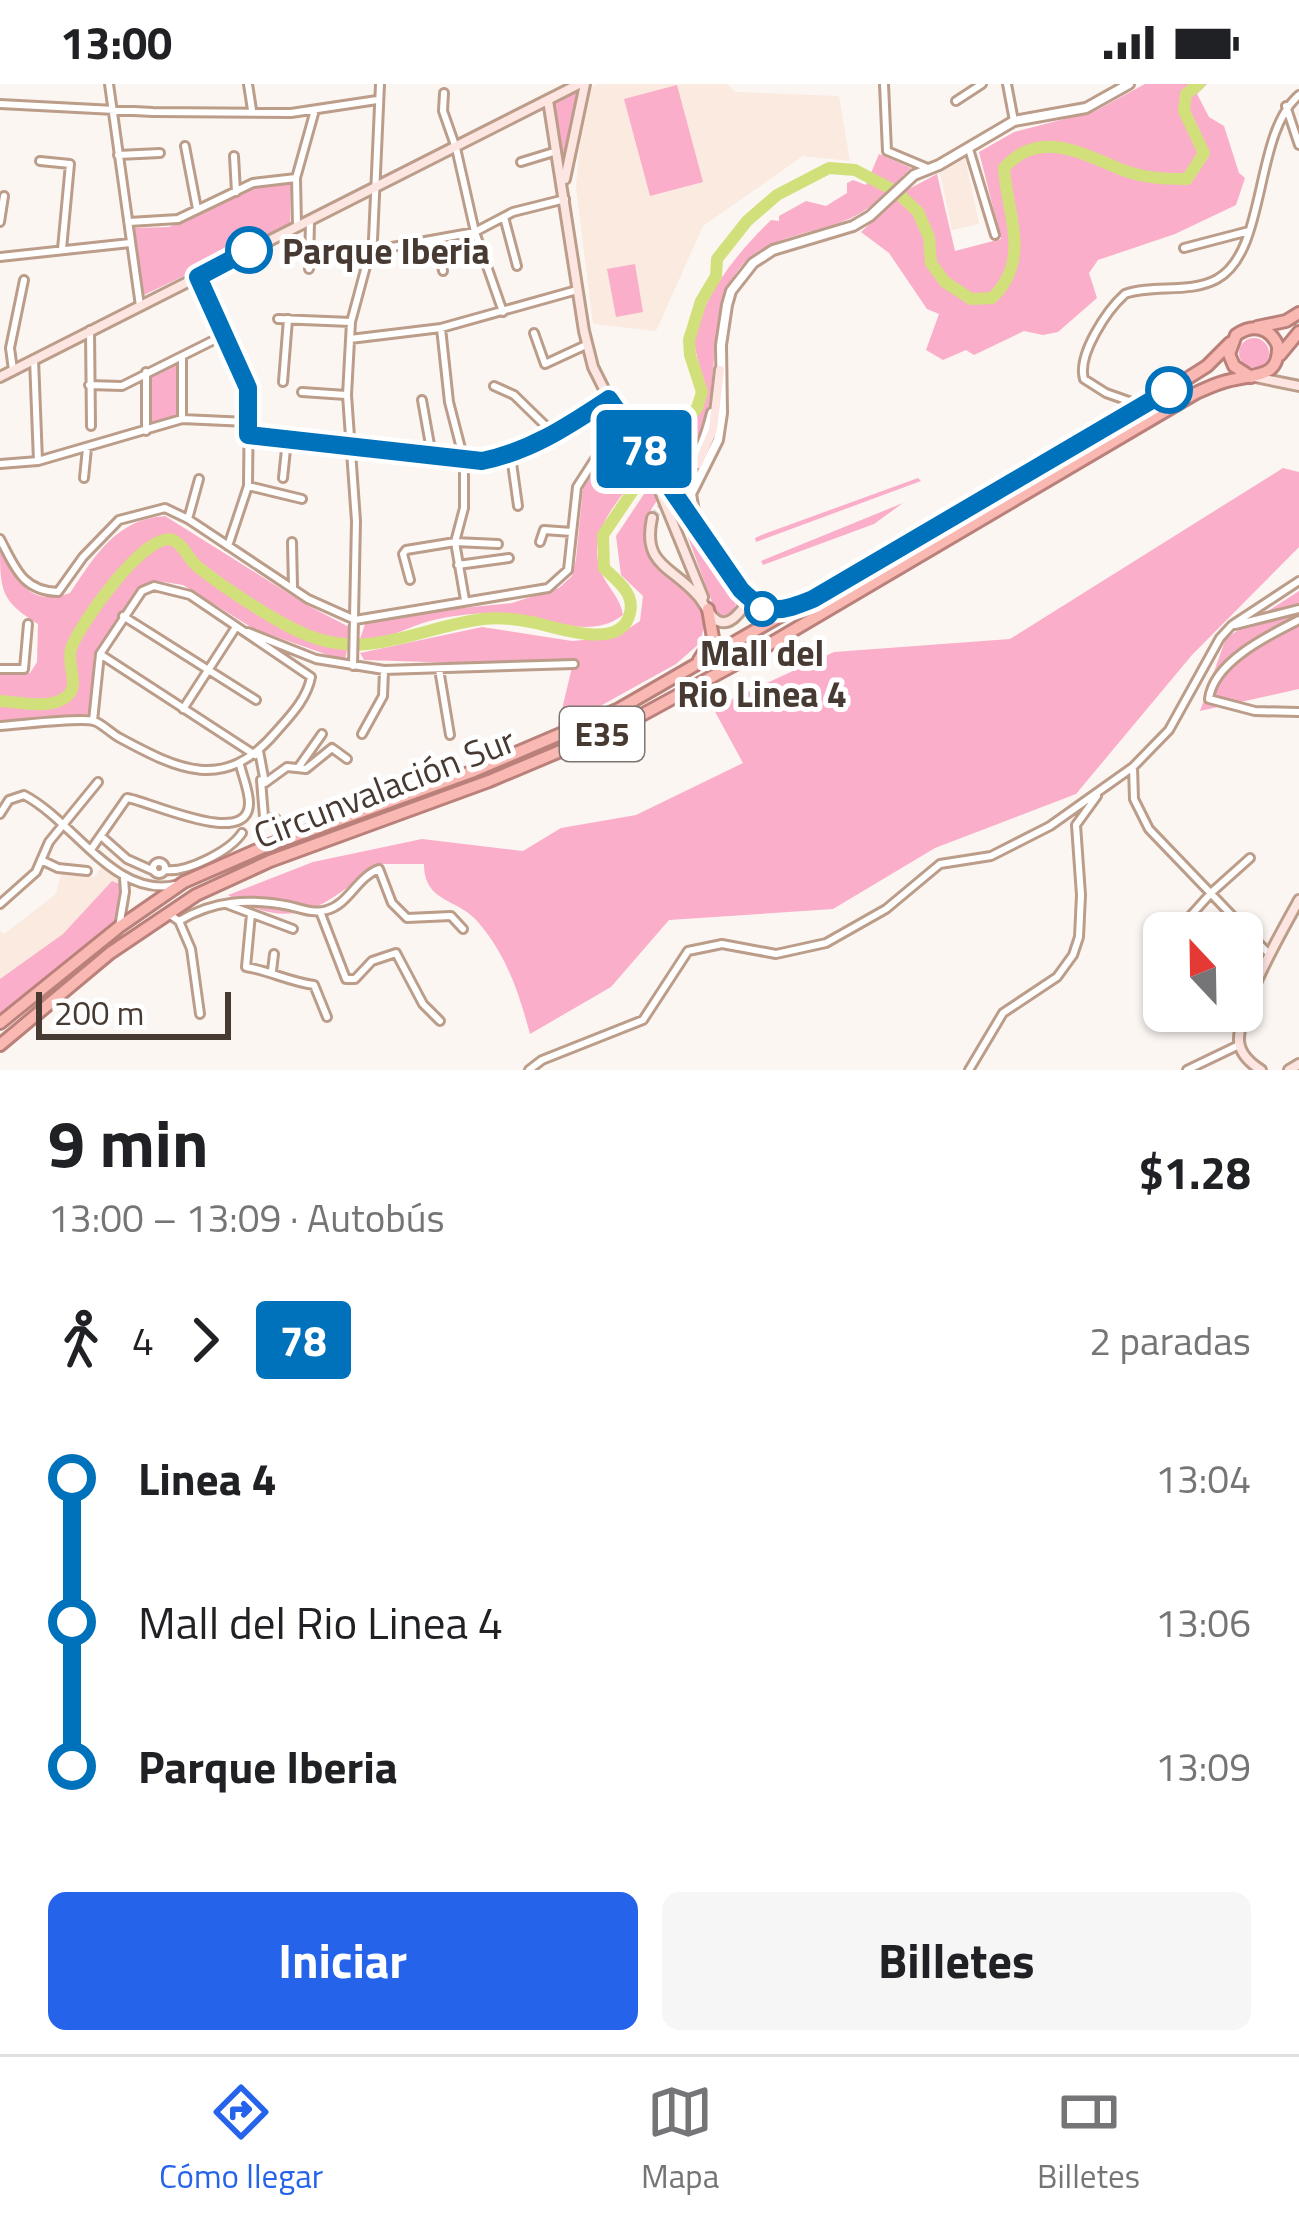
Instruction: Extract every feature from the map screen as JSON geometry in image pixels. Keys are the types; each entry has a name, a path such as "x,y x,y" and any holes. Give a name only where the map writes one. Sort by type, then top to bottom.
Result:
{"highway":[{"name":"E35","path":"0,1023 118,927 184,883 244,855 551,740 676,678 1144,406 1207,366 1242,331 1299,314"},
{"path":"1255,327 1272,335 1278,359"},
{"name":"E35","path":"1252,377 1271,370 1299,332"},
{"path":"1232,340 1229,353 1234,366 1252,377"},
{"name":"Circunvalación Sur","path":"0,1045 110,953 196,895 270,861 489,781 627,722 725,670 1196,393 1252,377"},
{"path":"741,590 756,605 776,612 813,599"},
{"path":"676,678 706,655 713,638 708,609"}],"main road":[{"path":"0,377 456,148 548,94 582,84 565,196"},
{"path":"548,94 586,345 609,399 741,590 744,607 734,619 721,622 692,589 659,563 650,537 652,518"},
{"path":"1278,359 1280,373 1295,386"},
{"path":"698,464 713,430 720,370"},
{"path":"1252,377 1295,386"},
{"path":"658,474 708,609"},
{"path":"1261,1070 1248,1061 1239,1045 1241,1028 1269,954 1299,901"},
{"path":"1288,1070 1299,1064"}],"street":[{"path":"109,84 140,306"},
{"path":"248,84 252,111"},
{"path":"353,664 356,521 347,395 351,322 370,251 380,84"},
{"path":"884,84 887,151 930,169"},
{"path":"956,101 982,84"},
{"path":"1007,84 1014,121"},
{"path":"696,526 691,494 718,440 722,413 722,331 731,291 754,263 773,250 853,226 870,216 902,183 1014,121 1086,109 1130,84"},
{"path":"444,94 443,111 475,232 502,311"},
{"path":"1144,406 1094,387 1081,372 1115,303 1132,291 1213,282 1235,261 1249,231 1286,106 1299,95"},
{"path":"0,104 252,111 315,110 377,100"},
{"path":"1286,106 1299,146"},
{"path":"297,226 296,178 315,110"},
{"path":"185,146 197,209"},
{"path":"969,149 995,235"},
{"path":"521,162 557,151"},
{"path":"118,155 160,153"},
{"path":"235,156 236,192"},
{"path":"40,161 70,164 62,249"},
{"path":"127,222 168,221 261,180 296,178"},
{"path":"0,222 4,196"},
{"path":"370,251 475,232 503,216 565,196"},
{"path":"503,216 517,266"},
{"path":"309,269 310,220"},
{"path":"1184,248 1249,231"},
{"path":"437,239 443,271"},
{"path":"0,257 130,243"},
{"path":"198,277 248,388 248,486 228,545"},
{"path":"13,370 10,348 24,280"},
{"path":"350,339 441,328 577,290"},
{"path":"278,319 351,322"},
{"path":"283,382 288,320"},
{"path":"441,328 449,402 464,460 464,508 455,542 465,600"},
{"path":"90,330 91,426"},
{"path":"534,333 545,364 586,345"},
{"path":"89,385 116,388 226,334"},
{"path":"182,356 182,419"},
{"path":"34,359 38,461"},
{"path":"658,474 682,474 698,452 706,438 720,370"},
{"path":"146,372 146,431"},
{"path":"494,386 514,395 555,435"},
{"path":"302,392 347,395"},
{"path":"248,435 464,460 511,455 555,435 609,399"},
{"path":"422,400 432,456"},
{"path":"0,464 38,461 182,419 248,422"},
{"path":"0,539 20,578 43,591 58,592 119,520 158,508 188,519 293,589 355,620 465,600 498,599 548,588 568,570 573,555 573,507 584,471 631,431"},
{"path":"283,478 287,439"},
{"path":"84,478 87,448"},
{"path":"511,455 518,506"},
{"path":"188,519 200,479"},
{"path":"248,486 302,499"},
{"path":"540,542 544,530 572,532"},
{"path":"292,542 293,589"},
{"path":"410,580 404,551 455,542 498,544"},
{"path":"458,565 509,558"},
{"path":"529,1070 542,1060 643,1020 688,951 722,944 776,954 826,943 886,909 940,864 992,856 1050,826 1133,767 1169,730 1220,638 1299,581"},
{"path":"0,726 93,721 179,766 240,765 257,753 304,696 310,677 180,590 158,586 142,591 100,654 93,721"},
{"path":"1232,626 1299,609"},
{"path":"123,616 256,700"},
{"path":"1299,620 1245,651 1214,682 1209,699 1255,711 1299,712"},
{"path":"0,669 24,669 28,624"},
{"path":"240,628 316,659 384,670 574,664"},
{"path":"183,709 240,628"},
{"path":"100,654 257,753 264,817 276,819"},
{"path":"439,669 450,735"},
{"path":"362,734 382,696 384,670"},
{"path":"298,768 322,734"},
{"path":"262,780 287,767 307,769 332,748 347,759"},
{"path":"92,848 122,802 132,797 188,818 220,823 241,819 250,802 240,765"},
{"path":"1133,767 1138,813 1230,912"},
{"path":"0,904 36,872 64,824 98,782"},
{"path":"969,1070 1003,1013 1044,988 1073,956 1080,910 1076,825 1100,791"},
{"path":"0,814 9,800 24,795 124,878 154,889 184,883"},
{"path":"101,836 133,863 160,874 180,871 236,843 242,833"},
{"path":"1194,912 1250,858"},
{"path":"41,860 58,868 87,871"},
{"path":"179,921 202,907 223,903 278,904 320,912 338,905 370,872 379,869 392,903 406,918 451,916 463,929"},
{"path":"118,927 124,878"},
{"path":"223,903 293,928"},
{"path":"320,912 346,979 355,979 383,955 396,953 423,1004 440,1022"},
{"path":"167,913 179,921 191,949 200,1014"},
{"path":"251,914 246,968 314,985 327,1017"},
{"path":"1263,948 1269,954"},
{"path":"272,971 274,954"},
{"path":"1187,1070 1239,1045"}],"shaded area":[{"path":"598,84 727,84 735,92 839,96 850,161 803,156 703,226 656,331 593,324 576,187 584,98 588,88"},
{"path":"1145,84 1207,84 1197,94 1209,117 1224,126 1239,173 1245,178 1236,205 1175,234 1098,260 1089,273 1097,298 1058,332 1024,331 974,355 966,350 943,360 926,350 939,314 927,309 889,253 861,232 905,191 937,174 955,251 1001,239 979,152 1014,132 1095,111"},
{"path":"677,85 703,182 650,196 624,99"},
{"path":"577,89 562,173 553,101"},
{"path":"879,154 911,168 863,212 773,243 734,276 718,324 702,436 691,458 674,473 660,464 696,429 690,411 702,379 695,338 706,305 724,274 771,220 779,221 779,216 806,201 826,206 847,193 847,183 853,180 866,185"},
{"path":"965,158 979,224 952,230 940,173"},
{"name":"Parque Iberia","path":"291,181 290,225 144,295 132,228 169,227 252,188"},
{"path":"635,264 643,312 616,317 607,269"},
{"path":"1254,338 1269,353 1254,368 1239,353"},
{"path":"180,365 177,418 152,425 148,422 150,376"},
{"path":"626,441 642,468 601,529 597,557 623,615 609,623 578,627 512,614 469,614 385,637 360,639 365,624 402,614 512,603 559,588 572,576 583,488 605,456"},
{"path":"1283,468 1299,472 1299,547 1192,655 1076,794 935,848 833,909 669,920 611,987 530,1034 497,948 470,914 436,893 424,864 376,864 324,903 290,914 251,907 228,895 313,862 422,839 523,851 561,828 636,815 743,763 713,708 834,652 1010,639"},
{"path":"918,478 921,481 756,542 764,534"},
{"path":"652,482 659,499 648,518 650,549 662,569 695,596 704,615 700,643 676,664 557,730 574,659 364,660 360,653 482,627 572,641 622,633 640,621 643,596 621,575 616,536"},
{"path":"903,503 874,524 763,565 761,561"},
{"path":"678,510 736,604 732,614 716,613"},
{"path":"165,516 351,628 345,661 254,629 183,585 157,581 139,589 94,654 89,714 0,722 0,672 30,673 37,662 38,624 16,608 5,592 0,542 24,586 32,593 54,597 70,593 98,553 120,532"},
{"path":"1299,591 1299,689 1200,711 1226,638"},
{"path":"103,865 128,888 130,902 124,917 0,1018 0,931 4,934 56,894 61,874 94,877"},
{"path":"112,881 122,885 127,896 121,916 0,1014 0,979 63,934"}],"waterway":[{"path":"0,701 49,704 69,694 71,649 86,621 131,564 161,541 177,542 198,567 266,613 329,642 371,644 489,619 586,634 614,632 624,625 631,606 624,588 604,568 603,535 659,452 697,408 702,392 689,340 701,301 716,276 717,259 747,221 777,195 829,168 855,170 897,192 918,212 929,237 931,263 945,282 971,299 992,298 1004,283 1014,253 1004,168 1018,156 1046,147 1076,152 1137,174 1187,179 1204,153 1184,111 1186,94 1199,84"}],"tunnel":[{"path":"652,518 698,464"}],"bus line":[{"name":"78","path":"249,250 198,277 248,388 248,435 482,461 549,439 609,399 741,590 769,611 786,611 813,599 1169,390"}],"place":[{"name":"Parque Iberia","path":"249,250"},
{"name":"Mall del Rio Linea 4","path":"762,609"}]}
